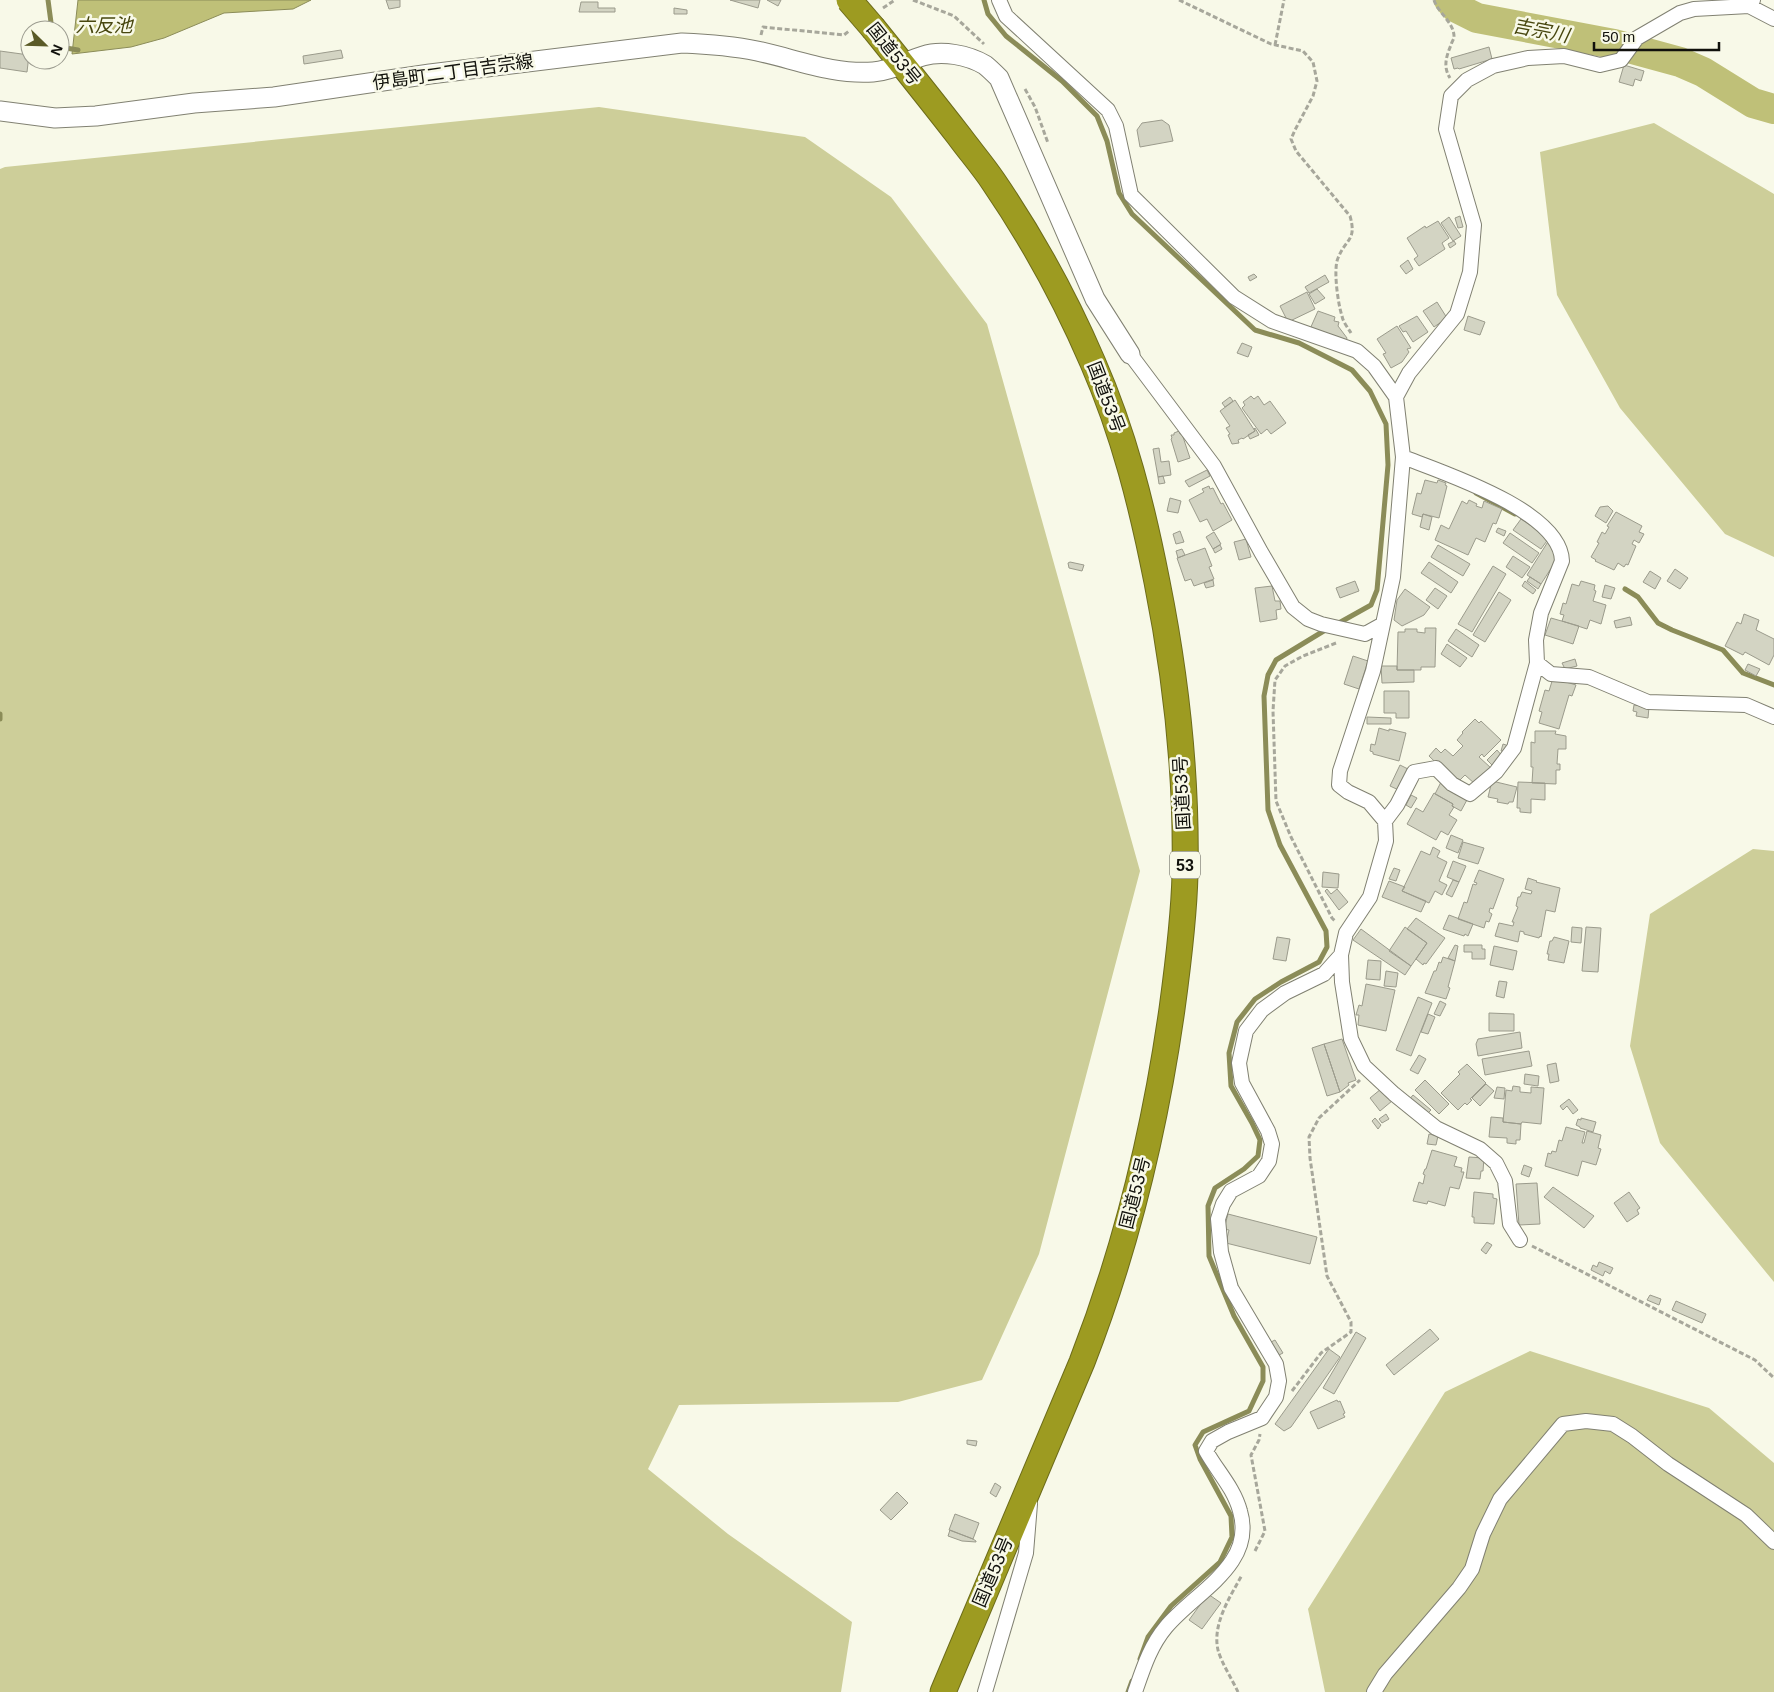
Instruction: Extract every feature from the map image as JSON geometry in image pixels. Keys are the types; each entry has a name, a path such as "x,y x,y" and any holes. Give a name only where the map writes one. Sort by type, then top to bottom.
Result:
{"highway":[{"name":"国道53号","path":"849,0 903,65 992,179 1050,274 1093,362 1132,468 1150,542 1166,624 1180,749 1184,814 1185,876 1176,982 1157,1098 1132,1206 1101,1313 1057,1424 942,1692"}],"street":[{"path":"999,0 1006,16 1108,110 1116,126 1131,194 1234,297 1272,321 1357,351 1374,366 1396,397 1403,457 1393,577 1373,670 1340,771 1339,785 1348,792 1370,802 1385,821 1386,841 1370,896 1346,933 1341,955 1342,982 1351,1039 1364,1066 1436,1128 1480,1149 1496,1164 1505,1181 1510,1224 1520,1240"},
{"path":"1396,397 1409,373 1457,314 1470,272 1474,225 1446,129 1451,96 1466,80 1494,66 1528,58 1564,56 1600,65 1621,60 1637,38 1680,13 1694,9 1751,3 1774,19"},
{"name":"伊島町二丁目吉宗線","path":"0,111 55,118 96,116 194,103 274,97 430,74 682,43 720,45 757,51 846,72 873,72 903,65 924,55 946,53 969,58 986,66 999,78 1095,298 1130,354"},
{"path":"1130,354 1214,466 1293,607 1308,619 1353,632 1366,634 1383,624"},
{"path":"1385,821 1398,805 1414,772 1436,768 1452,784 1470,794 1496,772 1514,748 1537,663 1536,640 1541,613 1562,561 1559,544 1550,531 1520,508 1467,482 1403,457"},
{"path":"1537,663 1551,674 1589,677 1648,702 1746,705 1774,717"},
{"path":"1135,1692 1149,1652 1167,1626 1227,1568 1237,1551 1243,1532 1241,1513 1235,1496 1206,1451 1212,1441 1220,1436 1262,1418 1275,1399 1279,1381 1276,1364 1231,1288 1221,1252 1218,1220 1222,1204 1231,1191 1259,1176 1269,1161 1272,1144 1268,1131 1242,1083 1239,1063 1246,1032 1262,1010 1286,993 1324,974 1341,955"},
{"path":"1374,1692 1391,1667 1459,1588 1472,1569 1483,1534 1500,1500 1563,1424 1586,1421 1613,1424 1668,1464 1746,1515 1774,1542"},
{"path":"985,1692 1026,1553 1032,1480"}],"path":[{"path":"757,51 763,26 844,35 868,23 895,0"},
{"path":"1180,0 1275,45 1303,52 1313,62 1317,82 1313,96 1291,139 1296,152 1350,216 1354,229 1349,241 1337,259 1337,287 1342,318 1354,338 1357,351"},
{"path":"1275,45 1284,0"},
{"path":"1434,0 1451,25 1454,38 1445,58 1446,72 1457,90"},
{"path":"1346,933 1332,918 1291,837 1276,801 1273,711 1276,680 1285,666 1353,632"},
{"path":"1275,1399 1292,1391 1321,1353 1351,1332 1352,1322 1327,1276 1310,1158 1309,1137 1319,1118 1350,1091 1368,1070"},
{"path":"1520,1240 1755,1360 1774,1378"}],"shaded area":[{"path":"599,107 805,137 891,197 987,324 1140,871 1039,1254 982,1380 898,1402 679,1405 648,1469 728,1534 852,1622 841,1692 0,1692 0,169"},
{"path":"1654,123 1774,194 1774,557 1725,534 1620,408 1557,295 1540,152"},
{"path":"1753,849 1774,851 1774,1282 1660,1143 1630,1046 1650,914"},
{"path":"1530,1351 1709,1408 1774,1463 1774,1692 1325,1692 1308,1609 1445,1392"}],"water":[{"name":"六反池","path":"78,0 311,0 293,9 224,13 164,38 131,47 72,54"}],"building":[{"path":"386,0 400,0 400,7 389,9"},
{"path":"730,0 760,0 758,8"},
{"path":"767,0 781,0 778,6"},
{"path":"581,2 598,2 598,8 615,8 615,12 579,12"},
{"path":"674,8 687,10 687,14 674,14"},
{"path":"1489,47 1492,59 1454,69 1451,58"},
{"path":"341,50 343,58 304,64 303,56"},
{"path":"0,51 20,54 20,70 27,70 27,72 0,68"},
{"path":"1624,65 1644,71 1641,81 1635,79 1633,86 1619,82"},
{"path":"1162,120 1169,125 1173,141 1140,147 1137,130 1142,123"},
{"path":"1460,216 1463,227 1458,228 1455,218"},
{"path":"1449,217 1461,236 1453,241 1441,223"},
{"path":"1438,221 1449,238 1442,243 1445,249 1419,266 1414,259 1418,256 1407,238 1425,226 1426,228"},
{"path":"1454,241 1456,244 1450,248 1448,244"},
{"path":"1408,260 1413,269 1406,274 1400,266"},
{"path":"1254,274 1257,277 1250,281 1248,277"},
{"path":"1325,275 1329,282 1309,293 1305,287"},
{"path":"1317,289 1325,298 1315,304 1309,294"},
{"path":"1307,292 1315,309 1288,322 1280,306"},
{"path":"1437,302 1447,318 1434,327 1423,311"},
{"path":"1318,311 1335,317 1334,321 1339,322 1338,326 1347,338 1346,341 1310,329"},
{"path":"1417,316 1428,332 1413,342 1406,331 1403,332 1399,326"},
{"path":"1468,316 1485,322 1480,335 1464,330"},
{"path":"1397,326 1411,348 1407,349 1409,352 1402,362 1391,368 1383,354 1386,353 1377,339"},
{"path":"1242,343 1252,347 1248,357 1237,353"},
{"path":"1251,396 1254,399 1258,396 1264,405 1270,401 1286,423 1271,434 1267,429 1261,434 1242,408 1245,405 1243,402"},
{"path":"1230,397 1233,401 1225,407 1222,403"},
{"path":"1235,400 1255,431 1238,440 1239,443 1232,444 1228,435 1230,434 1226,428 1230,426 1220,411"},
{"path":"1255,428 1259,435 1250,439 1248,435 1255,431"},
{"path":"1179,431 1182,434 1190,458 1178,462 1171,435"},
{"path":"1159,448 1161,462 1169,461 1171,475 1158,477 1153,449"},
{"path":"1207,470 1210,476 1189,487 1185,481"},
{"path":"1163,476 1165,483 1159,484 1158,477"},
{"path":"1425,480 1437,483 1438,480 1446,483 1445,485 1447,486 1439,518 1423,514 1422,517 1412,514 1417,493 1421,494"},
{"path":"1209,486 1210,489 1213,488 1232,520 1213,531 1207,519 1200,522 1189,500 1204,492 1202,489"},
{"path":"1170,498 1181,501 1178,513 1167,511"},
{"path":"1469,500 1482,508 1484,501 1502,509 1496,524 1493,523 1485,542 1476,538 1468,555 1435,540 1441,525 1449,529 1462,501 1467,504"},
{"path":"1608,506 1613,511 1606,523 1595,516 1600,507"},
{"path":"1616,512 1642,526 1639,532 1644,534 1639,543 1634,540 1632,544 1636,546 1628,565 1626,564 1624,567 1618,563 1614,570 1595,561 1591,557 1599,543 1597,542 1602,532 1605,534 1609,527 1607,526"},
{"path":"1423,514 1432,517 1429,530 1420,527"},
{"path":"1521,519 1549,538 1541,549 1513,530"},
{"path":"1498,528 1506,531 1504,536 1496,532"},
{"path":"1180,531 1184,542 1176,544 1173,534"},
{"path":"1214,532 1221,544 1213,549 1206,537"},
{"path":"1510,533 1539,553 1532,563 1503,543"},
{"path":"1246,539 1251,557 1239,560 1234,542"},
{"path":"1549,540 1559,556 1541,584 1527,575"},
{"path":"1220,545 1222,549 1215,553 1213,549"},
{"path":"1438,545 1470,564 1463,576 1431,557"},
{"path":"1205,548 1212,566 1209,567 1214,579 1194,586 1191,579 1185,581 1177,558"},
{"path":"1182,549 1185,555 1178,558 1176,551"},
{"path":"1513,556 1530,567 1522,578 1506,567"},
{"path":"1429,562 1458,582 1451,593 1421,573"},
{"path":"1068,563 1084,565 1082,571 1069,568"},
{"path":"1493,566 1506,574 1472,632 1458,624"},
{"path":"1675,569 1688,578 1680,589 1667,581"},
{"path":"1650,571 1661,578 1655,589 1643,582"},
{"path":"1530,577 1541,584 1538,589 1527,581"},
{"path":"1213,580 1214,586 1206,588 1204,583"},
{"path":"1355,581 1359,591 1340,598 1336,588"},
{"path":"1525,581 1536,590 1533,594 1522,586"},
{"path":"1581,581 1595,585 1594,590 1596,591 1593,601 1606,605 1601,624 1590,620 1587,629 1562,621 1564,615 1560,614 1563,603 1566,604 1572,584 1579,586"},
{"path":"1605,585 1615,588 1611,599 1602,597"},
{"path":"1272,586 1275,601 1280,601 1281,609 1276,610 1277,619 1260,622 1255,588"},
{"path":"1435,588 1447,596 1438,609 1426,600"},
{"path":"1405,589 1430,607 1424,615 1402,626 1394,620 1397,600"},
{"path":"1499,592 1511,600 1485,642 1473,635"},
{"path":"1744,614 1759,620 1756,630 1774,639 1774,655 1769,665 1745,652 1743,655 1725,646 1737,622 1741,624"},
{"path":"1630,617 1632,625 1616,628 1614,621"},
{"path":"1551,618 1579,626 1573,644 1545,635"},
{"path":"1425,628 1436,628 1435,667 1421,667 1421,670 1397,670 1398,632 1405,632 1405,629 1417,629 1417,632 1425,633"},
{"path":"1456,629 1479,645 1472,657 1448,641"},
{"path":"1447,644 1467,658 1460,667 1441,654"},
{"path":"1353,656 1368,661 1359,689 1344,684"},
{"path":"1575,659 1577,666 1565,669 1562,663"},
{"path":"1748,664 1760,669 1756,676 1745,670"},
{"path":"1381,666 1397,666 1397,670 1414,670 1414,682 1382,683"},
{"path":"1553,678 1576,685 1572,696 1569,695 1559,729 1539,723 1542,712 1539,711 1545,690 1549,691"},
{"path":"1384,691 1409,691 1409,718 1396,718 1396,713 1384,713"},
{"path":"1634,705 1649,707 1648,718 1636,716 1637,712 1633,711"},
{"path":"1367,717 1391,718 1391,724 1367,724"},
{"path":"1475,719 1479,723 1481,721 1501,740 1484,757 1482,754 1479,757 1491,768 1475,784 1465,775 1457,783 1429,756 1436,748 1441,753 1445,749 1453,756 1463,746 1457,740"},
{"path":"1379,728 1406,733 1399,761 1373,754 1370,751 1371,744 1375,745"},
{"path":"1535,731 1556,731 1555,734 1566,736 1566,749 1558,749 1557,764 1560,764 1560,770 1556,770 1556,784 1532,783 1531,742 1535,743"},
{"path":"1503,744 1509,746 1507,752 1501,751"},
{"path":"1497,750 1503,757 1493,766 1487,760"},
{"path":"1400,765 1412,771 1403,792 1390,786"},
{"path":"1442,780 1468,798 1461,811 1435,794"},
{"path":"1492,781 1517,787 1513,802 1508,804 1497,802 1498,799 1488,797"},
{"path":"1518,782 1545,783 1545,800 1531,799 1531,813 1520,812 1520,808 1517,808"},
{"path":"1434,793 1453,804 1452,806 1454,807 1449,815 1457,820 1448,835 1441,831 1436,840 1407,824 1416,808 1423,812"},
{"path":"1411,795 1417,798 1411,808 1406,805"},
{"path":"1451,835 1463,840 1458,853 1446,848"},
{"path":"1463,842 1484,848 1478,864 1458,858"},
{"path":"1433,847 1440,851 1437,857 1447,862 1439,881 1447,885 1442,895 1435,891 1429,903 1402,891 1421,851 1430,855"},
{"path":"1453,861 1466,866 1459,882 1447,877"},
{"path":"1394,868 1400,870 1396,881 1389,879"},
{"path":"1479,870 1504,879 1493,909 1490,908 1489,912 1492,914 1489,922 1486,921 1484,928 1458,919 1464,902 1467,903 1473,884 1476,885 1477,883 1474,882"},
{"path":"1323,872 1339,874 1338,888 1322,887"},
{"path":"1528,878 1560,888 1555,912 1546,910 1541,937 1524,934 1524,932 1520,931 1518,942 1495,936 1499,923 1513,926 1514,922 1512,922 1518,907 1516,906 1518,897 1520,897 1522,892 1531,894 1532,891 1525,889"},
{"path":"1453,880 1459,882 1452,897 1446,894"},
{"path":"1389,881 1405,887 1402,891 1426,901 1421,912 1382,897"},
{"path":"1327,889 1331,894 1337,889 1348,902 1339,910 1325,891"},
{"path":"1449,915 1473,924 1468,936 1443,929"},
{"path":"1416,918 1445,938 1426,964 1424,963 1423,965 1416,959 1427,943 1407,929"},
{"path":"1405,927 1427,943 1411,966 1389,951"},
{"path":"1572,927 1582,928 1581,943 1571,942"},
{"path":"1586,927 1601,928 1598,972 1582,971"},
{"path":"1361,929 1411,966 1405,975 1353,940"},
{"path":"1277,937 1290,939 1286,961 1273,959"},
{"path":"1554,937 1569,941 1564,963 1548,960 1549,954 1547,954 1550,941"},
{"path":"1455,945 1458,946 1455,961 1448,958"},
{"path":"1464,945 1482,945 1482,949 1485,949 1485,959 1472,959 1472,952 1464,952"},
{"path":"1494,946 1517,951 1513,970 1490,965"},
{"path":"1443,957 1455,961 1446,999 1425,993 1434,971 1436,971"},
{"path":"1368,960 1381,961 1380,980 1366,979"},
{"path":"1386,971 1398,973 1396,987 1384,986"},
{"path":"1499,981 1507,982 1504,998 1496,996"},
{"path":"1366,984 1395,990 1386,1031 1358,1025 1359,1015 1356,1015 1359,1005 1362,1006"},
{"path":"1418,997 1432,1003 1411,1056 1396,1050"},
{"path":"1440,1001 1446,1004 1440,1016 1434,1014"},
{"path":"1489,1013 1514,1014 1514,1031 1489,1031"},
{"path":"1428,1014 1435,1017 1428,1034 1421,1032"},
{"path":"1520,1032 1522,1048 1478,1056 1476,1044 1478,1039"},
{"path":"1342,1039 1356,1080 1348,1083 1349,1085 1340,1092 1324,1044"},
{"path":"1324,1044 1340,1092 1327,1096 1312,1048"},
{"path":"1529,1051 1532,1066 1485,1075 1482,1059"},
{"path":"1419,1055 1426,1059 1418,1074 1410,1070"},
{"path":"1556,1063 1559,1081 1550,1083 1547,1065"},
{"path":"1467,1064 1486,1083 1470,1099 1472,1100 1467,1105 1465,1103 1458,1110 1441,1093"},
{"path":"1525,1074 1539,1076 1538,1086 1524,1084"},
{"path":"1425,1080 1449,1104 1439,1114 1415,1090"},
{"path":"1486,1084 1494,1091 1480,1106 1472,1098"},
{"path":"1513,1086 1520,1087 1520,1092 1531,1093 1531,1087 1544,1088 1541,1124 1503,1122 1506,1090 1512,1091"},
{"path":"1497,1087 1505,1088 1504,1099 1494,1098"},
{"path":"1381,1089 1392,1101 1380,1111 1370,1098"},
{"path":"1413,1095 1431,1110 1426,1115 1408,1101"},
{"path":"1569,1099 1578,1110 1573,1114 1567,1106 1563,1110 1560,1106"},
{"path":"1386,1114 1389,1119 1382,1123 1379,1119"},
{"path":"1491,1117 1503,1118 1503,1122 1521,1124 1520,1140 1516,1140 1516,1144 1507,1143 1507,1138 1489,1137"},
{"path":"1375,1118 1381,1125 1378,1129 1372,1121"},
{"path":"1581,1118 1596,1122 1593,1132 1576,1125 1578,1119 1581,1120"},
{"path":"1566,1127 1585,1132 1582,1143 1584,1143 1587,1131 1601,1135 1598,1148 1601,1149 1596,1165 1582,1161 1578,1176 1545,1166 1548,1153 1556,1152 1559,1140 1562,1141"},
{"path":"1429,1134 1438,1136 1436,1145 1427,1144"},
{"path":"1432,1150 1457,1157 1454,1166 1462,1168 1461,1172 1464,1172 1459,1189 1450,1187 1445,1206 1428,1201 1427,1204 1413,1201 1419,1182 1423,1184 1425,1175 1423,1174"},
{"path":"1469,1157 1484,1158 1480,1179 1466,1178"},
{"path":"1524,1165 1532,1168 1529,1177 1521,1174"},
{"path":"1537,1183 1540,1224 1519,1225 1516,1184"},
{"path":"1553,1187 1594,1216 1584,1228 1544,1197"},
{"path":"1474,1192 1493,1194 1493,1198 1497,1199 1494,1224 1474,1223 1474,1217 1472,1217"},
{"path":"1629,1192 1640,1208 1637,1210 1639,1214 1627,1222 1614,1203"},
{"path":"1228,1214 1317,1237 1310,1264 1226,1243 1229,1230 1224,1229"},
{"path":"1487,1242 1492,1245 1486,1254 1481,1250"},
{"path":"1599,1262 1613,1268 1610,1274 1605,1271 1603,1276 1591,1270 1593,1265 1597,1267"},
{"path":"1650,1295 1661,1299 1659,1305 1647,1300"},
{"path":"1676,1301 1706,1314 1702,1323 1672,1310"},
{"path":"1430,1329 1439,1339 1394,1375 1386,1365"},
{"path":"1356,1332 1366,1338 1334,1394 1323,1388"},
{"path":"1275,1340 1283,1353 1279,1355 1271,1342"},
{"path":"1329,1349 1340,1357 1291,1427 1284,1431 1275,1424"},
{"path":"1337,1400 1338,1402 1340,1401 1345,1417 1318,1429 1310,1412"},
{"path":"967,1440 977,1441 976,1446 967,1444"},
{"path":"995,1483 1001,1487 996,1497 990,1493"},
{"path":"897,1492 908,1503 891,1520 880,1510"},
{"path":"955,1514 979,1523 973,1539 949,1530"},
{"path":"950,1530 976,1542 962,1541 948,1536"},
{"path":"1208,1594 1221,1603 1202,1629 1189,1620"}],"waterway":[{"path":"48,0 51,20"},
{"path":"984,0 988,14 1006,36 1062,81 1097,116 1107,141 1119,193 1132,214 1255,330 1299,343 1352,370 1370,391 1386,424 1388,465 1377,590 1371,605 1337,624"},
{"name":"吉宗川","path":"1449,0 1455,7 1477,18 1614,44 1680,62 1703,72 1753,103 1774,109"},
{"path":"70,49 78,50"},
{"path":"1476,493 1515,514"},
{"path":"1625,589 1638,597 1658,623 1723,650 1743,673 1774,685"},
{"path":"1140,1659 1148,1637 1171,1606 1220,1562 1232,1537 1231,1516 1200,1459 1195,1445 1203,1432 1249,1411 1263,1381 1263,1367 1234,1316 1209,1256 1208,1206 1215,1188 1244,1169 1258,1156 1260,1140 1231,1086 1229,1053 1237,1022 1255,999 1281,982 1319,962 1327,947 1326,931 1280,845 1268,810 1264,696 1268,675 1276,660 1327,629"},
{"path":"0,714 0,719"},
{"path":"1128,1692 1132,1681"}]}
